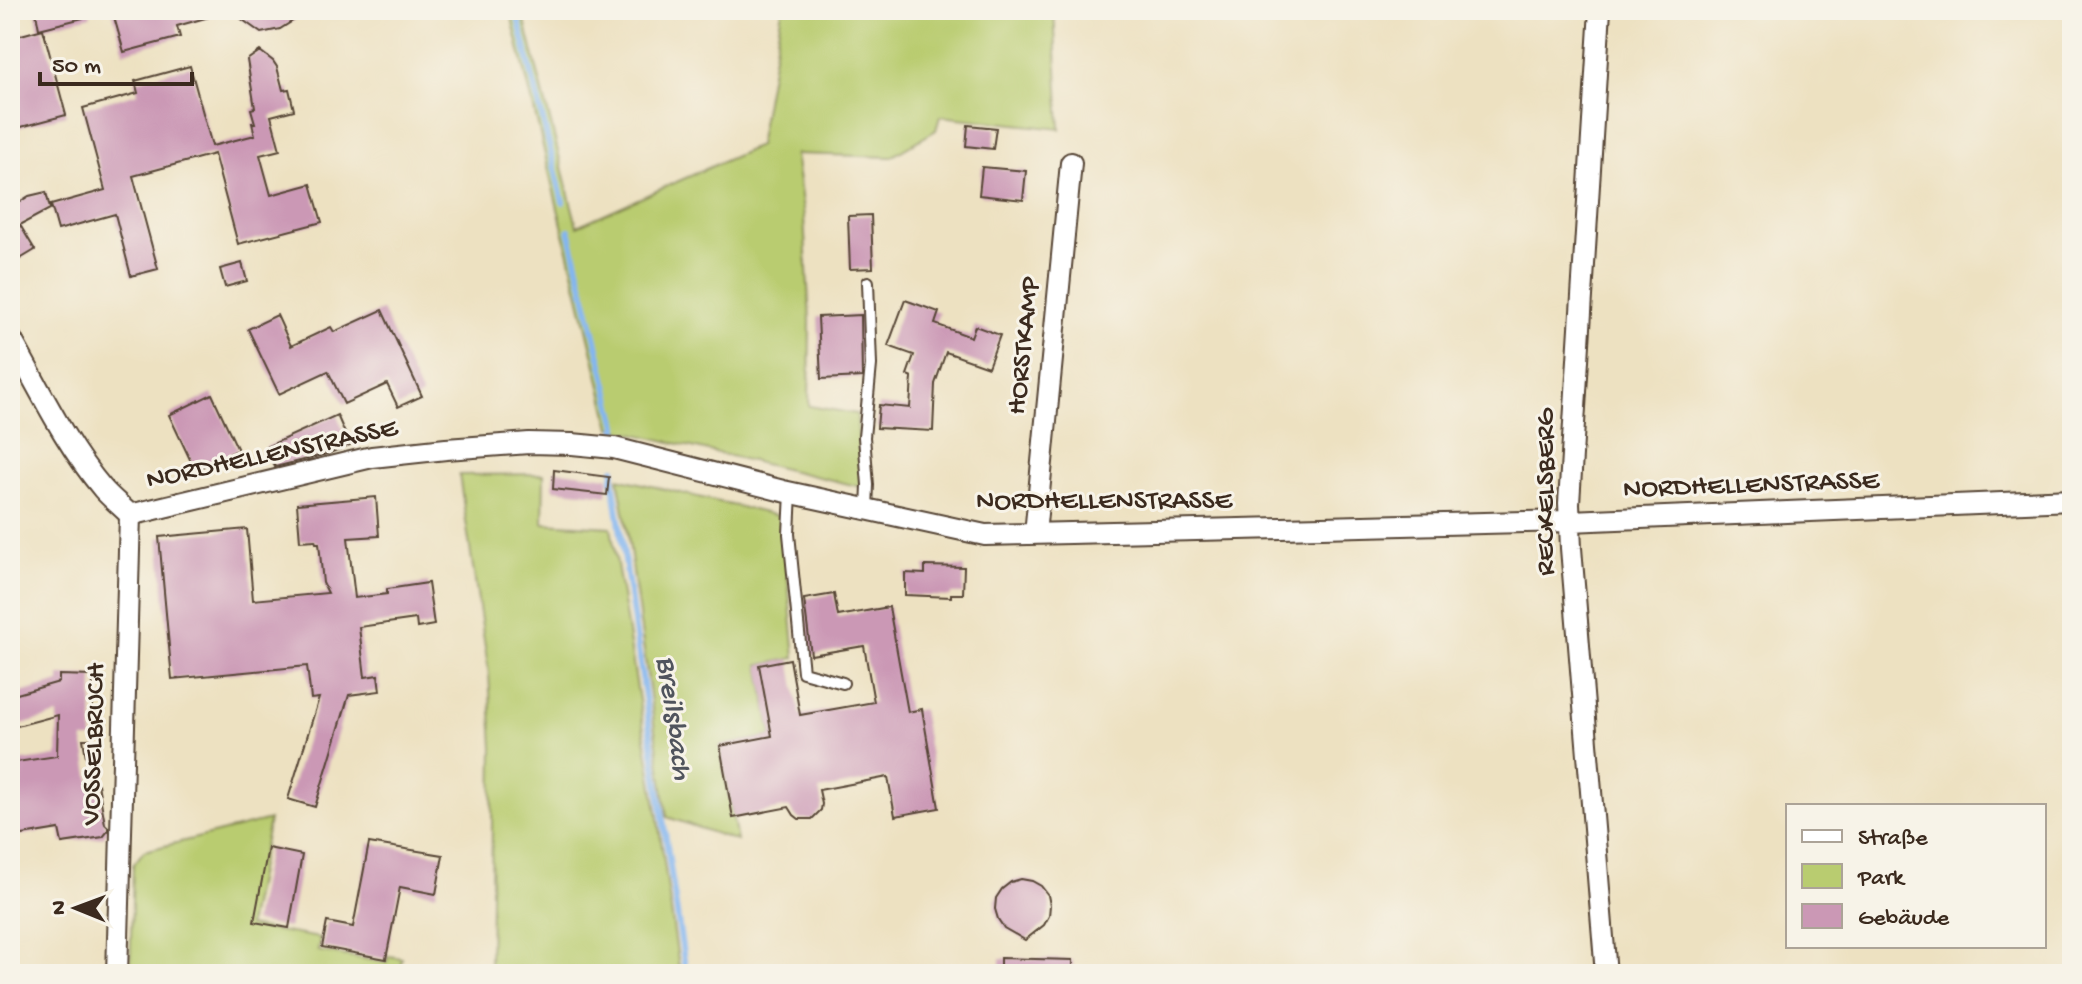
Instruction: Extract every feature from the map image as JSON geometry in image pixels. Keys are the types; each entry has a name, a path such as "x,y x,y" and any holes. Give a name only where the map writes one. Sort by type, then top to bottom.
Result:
{"street":[{"name":"RECKELSBERG","path":"1600,10 1570,521 1606,974"},
{"name":"HORSTKAMP","path":"1035,534 1071,163"},
{"name":"NORDHELLENSTRASSE","path":"10,337 88,470 105,492 130,515 372,457 529,443 614,448 791,492 985,535 1570,521 2072,500"},
{"name":"VOSSELBRUCH","path":"117,974 130,515"}],"lane":[{"path":"867,509 864,437 871,365 868,282"},
{"path":"791,492 789,534 803,672 843,683"}],"green space":[{"path":"510,10 522,10 577,226 758,146 782,10 1054,10 1060,129 940,116 936,130 891,157 795,154 804,217 810,321 809,406 857,414 861,487 611,428"},
{"path":"544,474 543,523 611,527 680,974 490,974 493,748 489,673 459,475"},
{"path":"618,478 782,517 795,658 759,665 772,736 720,746 737,841 667,817"},
{"path":"269,820 248,926 320,938 318,951 387,963 388,956 402,958 399,974 130,974 133,865 144,851"}],"building":[{"path":"90,10 91,16 39,29 36,13"},
{"path":"112,10 215,10 216,15 177,26 180,37 124,52"},
{"path":"229,10 310,10 280,29 261,33"},
{"path":"43,29 66,115 10,130 10,38"},
{"path":"260,51 277,67 283,90 289,89 294,110 271,116 280,150 260,155 271,195 311,184 322,222 238,244 214,154 133,176 158,269 131,276 115,214 58,230 51,205 105,190 83,108 138,93 135,81 190,66 212,146 255,135 251,109 255,108 247,60"},
{"path":"968,125 996,128 993,149 966,146"},
{"path":"982,167 1026,171 1023,200 979,195"},
{"path":"46,192 50,209 20,225 35,250 10,265 10,208 29,196"},
{"path":"871,215 873,268 850,269 848,216"},
{"path":"242,263 247,281 225,287 220,269"},
{"path":"905,300 939,312 935,324 971,337 975,326 1000,335 988,367 946,352 935,384 933,431 877,428 879,405 910,408 912,377 907,375 914,355 888,346"},
{"path":"382,310 422,396 398,407 387,384 344,404 328,371 279,394 248,329 277,315 291,346 331,327 334,332"},
{"path":"861,315 862,377 821,379 818,317"},
{"path":"212,394 238,450 195,470 169,415"},
{"path":"337,415 350,445 275,467 266,447"},
{"path":"554,470 609,477 607,495 553,489"},
{"path":"376,497 379,536 348,538 355,598 387,594 387,589 428,583 434,625 417,628 416,619 359,627 365,677 378,675 380,691 349,695 315,807 288,799 319,698 311,699 307,666 172,679 159,537 247,529 253,600 328,593 323,583 319,543 315,540 300,541 297,504"},
{"path":"925,566 964,567 963,594 951,594 951,597 905,595 905,573 925,574"},
{"path":"834,594 838,616 889,607 908,712 922,709 939,808 895,816 888,777 819,790 821,810 812,819 799,819 789,807 733,818 720,746 772,736 759,665 790,659 800,715 874,702 864,646 811,655 804,599"},
{"path":"59,675 93,676 92,739 83,739 91,786 98,784 108,831 103,837 62,843 59,829 10,837 10,763 57,756 58,715 10,728 10,696 59,682"},
{"path":"369,843 443,855 436,894 400,887 386,959 322,947 327,922 353,927"},
{"path":"268,848 302,855 289,928 254,922"},
{"path":"1021,879 1041,886 1048,895 1050,905 1044,925 1025,940 1004,928 995,909 996,898 1002,889"},
{"path":"1000,958 1073,960 1073,974 1000,974"}],"waterway":[{"name":"Breilsbach","path":"516,10 563,202"},
{"name":"Breilsbach","path":"569,230 617,426 616,439"},
{"name":"Breilsbach","path":"614,469 613,480 686,974"}]}
